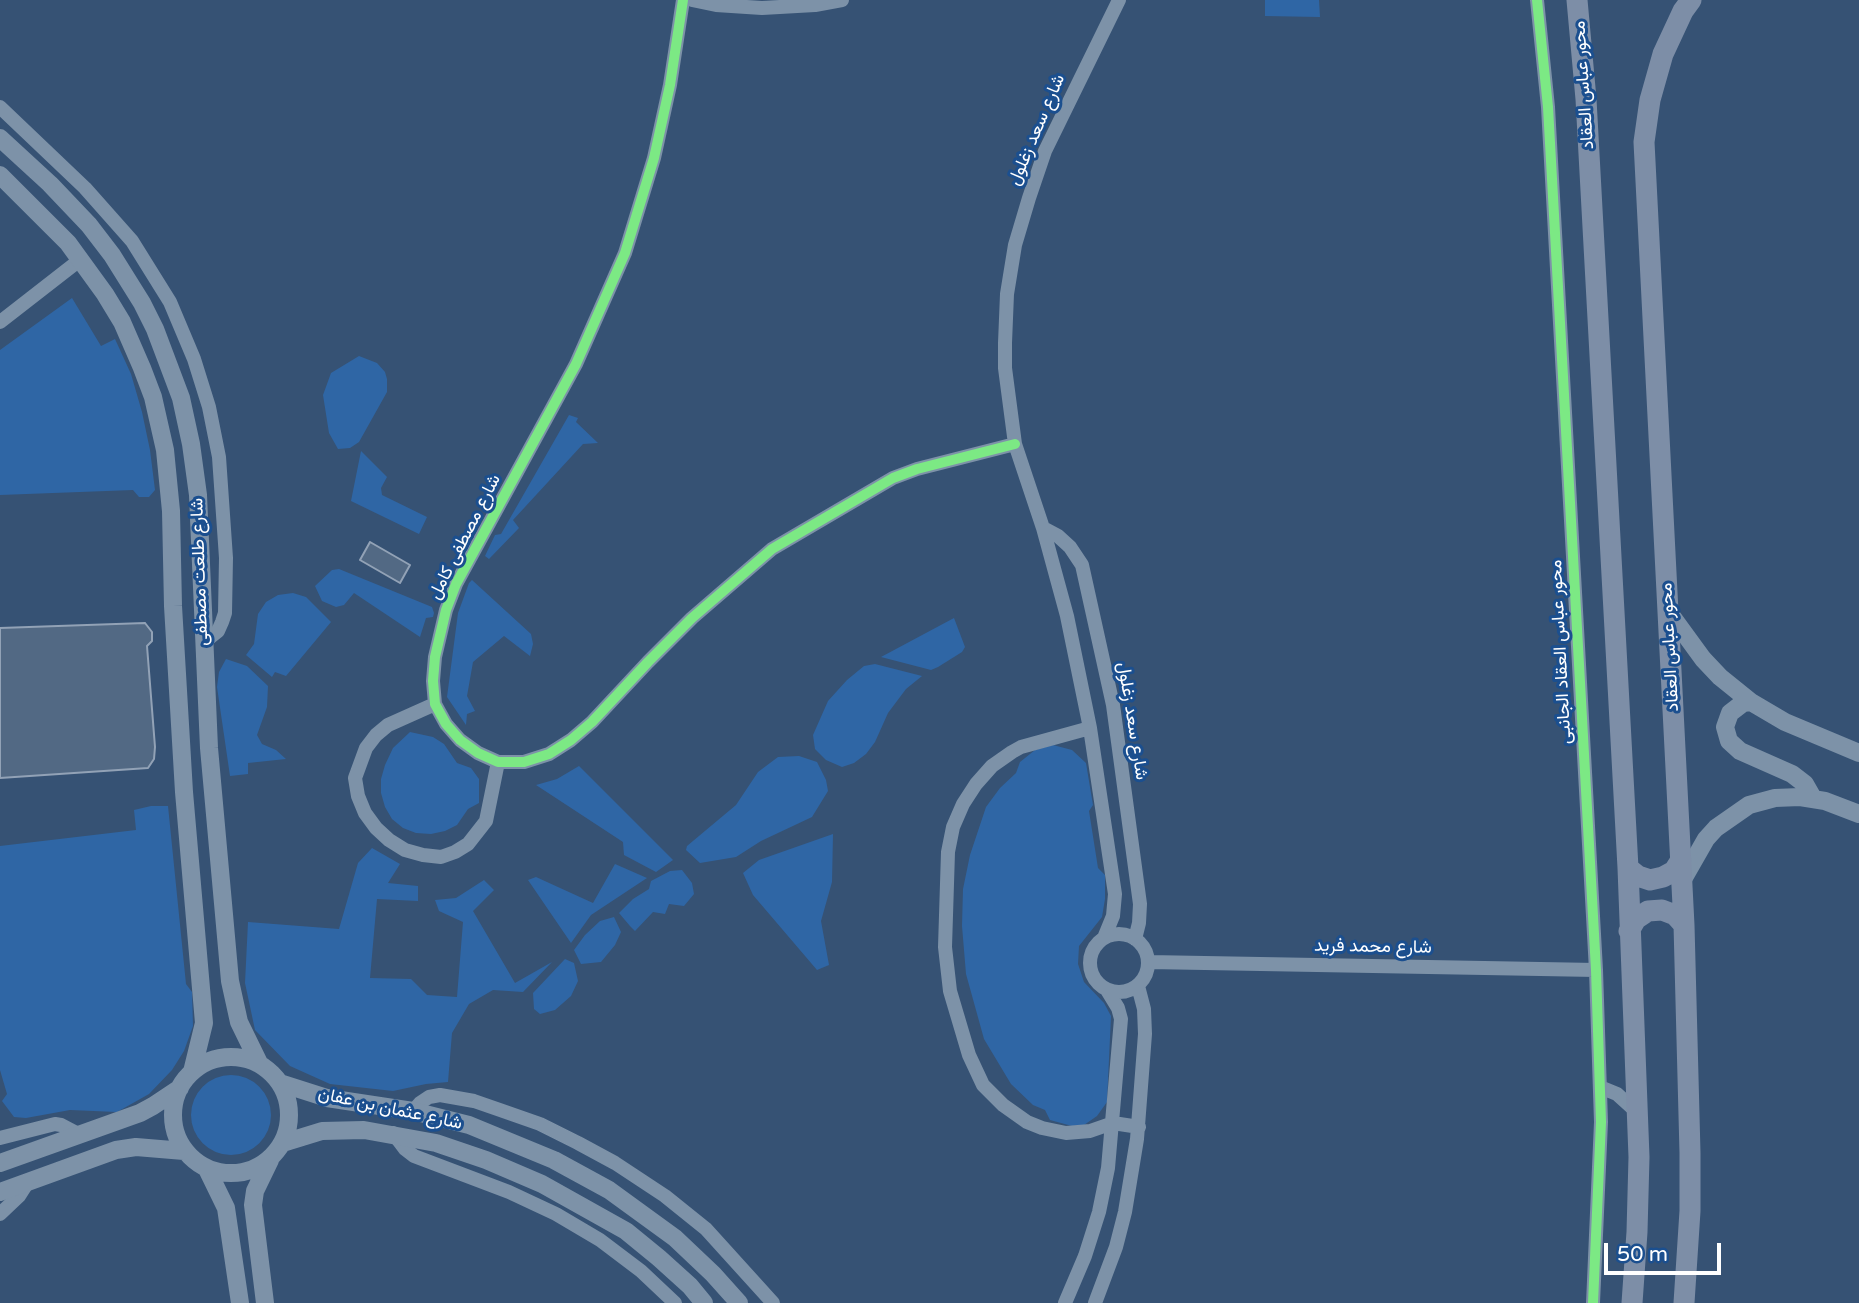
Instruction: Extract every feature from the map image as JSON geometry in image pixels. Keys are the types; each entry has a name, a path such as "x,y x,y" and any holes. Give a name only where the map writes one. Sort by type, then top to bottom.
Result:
{"main road":[{"name":"محور عباس العقاد","path":"1577,0 1587,113 1628,868 1638,1113 1637,1232 1632,1303"},
{"name":"محور عباس العقاد","path":"1684,1303 1690,1165 1684,925 1644,142 1650,100 1663,54 1691,0"},
{"path":"1628,868 1638,876 1650,880 1681,871"},
{"path":"1629,931 1636,919 1648,911 1662,909 1675,915 1684,925"}],"street":[{"name":"شارع مصطفى كامل","path":"435,705 435,657 456,584 576,364 625,253 654,159 670,85 683,0"},
{"path":"692,0 716,5 762,8 815,5 842,0"},
{"name":"شارع سعد زغلول","path":"1104,938 1113,916 1115,894 1090,728 1068,616 1015,444 1004,368 1007,294 1015,245 1045,151 1119,0"},
{"name":"محور عباس العقاد الجانبى","path":"1537,0 1548,107 1596,970 1600,1087 1599,1197 1593,1303"},
{"path":"0,107 85,188 132,242 170,302 194,359 209,407 219,457 226,558 225,613 218,631 203,643"},
{"name":"شارع طلعت مصطفى","path":"0,138 58,192 112,255 142,303 170,365 181,398 198,495 209,748 230,981 239,1021 258,1063"},
{"name":"شارع طلعت مصطفى","path":"0,174 81,259 105,294 131,341 153,397 165,450 171,511 173,606 184,792 204,1023 192,1072"},
{"path":"0,323 81,259"},
{"path":"498,762 486,821 468,844 441,857 423,855 397,845 376,828 365,813 358,796 355,778 366,748 376,735 388,725 435,705 460,740 478,753 498,762 524,762 549,754 592,722 692,618 772,549 893,478 917,469 1015,444"},
{"name":"شارع سعد زغلول","path":"1043,528 1070,547 1082,565 1113,705 1140,904 1135,939"},
{"path":"1668,611 1703,659 1751,702 1785,722 1859,753"},
{"path":"1751,702 1730,713 1725,727 1729,741 1740,751 1793,774 1805,784 1813,798"},
{"path":"1090,728 1021,747 992,766 963,804 953,827 948,852 946,947 950,991 969,1055 983,1085 1003,1105 1027,1122 1066,1133 1090,1132 1113,1123 1139,1127"},
{"path":"1681,871 1717,828 1738,811 1762,801 1775,798 1813,798 1859,814"},
{"path":"1065,1303 1085,1256 1099,1212 1108,1168 1121,1019 1107,990 1094,979 1090,962 1096,945 1104,938 1125,934 1135,939 1147,953 1148,971 1138,986 1128,991 1118,993 1107,990"},
{"name":"شارع محمد فريد","path":"1149,962 1596,970"},
{"path":"1095,1303 1125,1213 1139,1127 1145,1021 1138,986"},
{"path":"265,1303 253,1205 255,1191 289,1128 287,1097 271,1072 258,1063 242,1058 224,1057 207,1062 192,1072 180,1088 174,1103 176,1136 184,1151 207,1169 229,1174 251,1171 270,1160"},
{"name":"شارع عثمان بن عفان","path":"280,1083 327,1098 413,1111 469,1125 554,1160 609,1190 675,1238 713,1274 738,1303"},
{"path":"1600,1087 1617,1094 1638,1113"},
{"path":"0,1163 140,1113 180,1088"},
{"path":"413,1111 429,1097 440,1095 474,1101 540,1124 590,1149 657,1190 706,1228 773,1303"},
{"path":"1,1134 55,1124 80,1135"},
{"name":"شارع عثمان بن عفان","path":"283,1143 322,1131 365,1130 436,1143 486,1160 576,1203 625,1231 690,1286 704,1303"},
{"path":"393,1133 414,1156 509,1192 556,1214 600,1240 641,1271 675,1303"},
{"path":"0,1192 116,1150 136,1146 184,1151"},
{"path":"207,1169 226,1208 240,1303"},
{"path":"0,1214 12,1204 28,1182"}],"shaded area":[{"path":"1265,0 1319,0 1320,17 1265,16"},
{"path":"72,298 101,346 115,339 131,374 150,450 155,490 149,497 139,497 133,490 0,495 0,350"},
{"path":"359,356 377,363 385,372 387,392 359,442 350,448 338,449 329,433 323,395 331,373"},
{"path":"569,415 578,418 576,422 598,443 583,444 513,520 519,528 489,559 485,556 495,535 501,534"},
{"path":"361,451 387,477 381,488 382,495 427,517 419,534 351,501"},
{"path":"339,569 432,607 433,617 426,618 420,637 354,593 344,605 336,607 322,601 315,586 332,570"},
{"path":"472,580 531,634 533,644 530,656 504,636 473,662 467,696 475,711 467,714 466,725 447,697 458,613"},
{"path":"293,593 306,597 331,622 286,676 275,672 272,677 246,655 254,644 258,614 266,602 278,595"},
{"path":"954,618 965,647 962,652 938,667 931,670 881,657"},
{"path":"226,659 247,666 268,686 267,707 257,735 262,744 276,750 286,759 248,763 248,774 230,776 217,687 219,672"},
{"path":"875,664 922,676 906,689 888,713 875,742 866,754 854,763 842,767 826,760 815,749 813,735 828,701 864,666"},
{"path":"410,732 433,737 444,744 457,763 471,768 479,779 479,803 468,809 457,825 445,831 416,833 403,828 392,819 385,807 381,779 385,765 393,748"},
{"path":"1053,745 1072,750 1086,763 1093,805 1089,811 1098,868 1105,875 1102,917 1079,946 1078,964 1084,982 1104,1003 1111,1016 1107,1102 1097,1116 1084,1125 1072,1126 1050,1120 1045,1110 1033,1105 1011,1084 984,1039 966,974 962,926 963,889 970,855 986,807 1016,773 1020,762 1035,750"},
{"path":"799,756 817,762 826,780 828,791 812,817 761,841 736,857 700,863 686,850 687,846 736,805 758,772 778,757"},
{"path":"579,766 673,860 656,872 624,855 623,842 536,785 557,779"},
{"path":"168,806 186,984 192,992 193,1026 184,1051 172,1070 149,1094 117,1112 70,1110 26,1118 14,1117 2,1101 7,1094 0,1070 0,846 136,830 134,810"},
{"path":"833,834 832,882 821,921 829,965 817,970 753,895 743,873 759,860"},
{"path":"372,848 400,864 388,883 418,886 418,901 377,899 370,978 411,979 427,995 457,997 463,922 439,911 435,900 456,898 484,880 494,890 473,911 515,983 552,962 523,992 493,990 469,1004 452,1033 448,1082 393,1091 330,1084 290,1066 255,1030 245,983 248,922 339,929 358,863"},
{"path":"615,864 647,878 591,915 571,943 528,880 536,877 593,903"},
{"path":"682,870 692,883 694,894 684,906 669,904 665,914 653,912 635,931 619,913 633,899 649,889 651,881 670,871"},
{"path":"614,917 621,932 615,945 601,962 581,964 574,950 600,921"},
{"path":"565,959 574,963 578,981 571,996 555,1010 540,1014 534,1009 533,993"},
{"path":"231,1075 246,1078 259,1087 268,1100 271,1115 268,1130 259,1143 246,1152 231,1155 216,1152 203,1143 194,1130 191,1115 194,1100 203,1087 216,1078"}],"building":[{"path":"370,542 410,565 400,583 360,560"},
{"path":"145,623 152,632 152,641 147,646 155,747 154,759 148,768 0,778 0,628"}],"cycle path":[{"path":"683,0 670,85 654,158 625,253 576,364 456,584 446,610 435,657 433,681 435,704 446,724 460,740 478,753 498,762 524,762 549,754 592,722 692,618 772,549 893,478 917,469 1015,444"},
{"path":"1537,0 1548,107 1596,970 1601,1122 1593,1303"}]}
